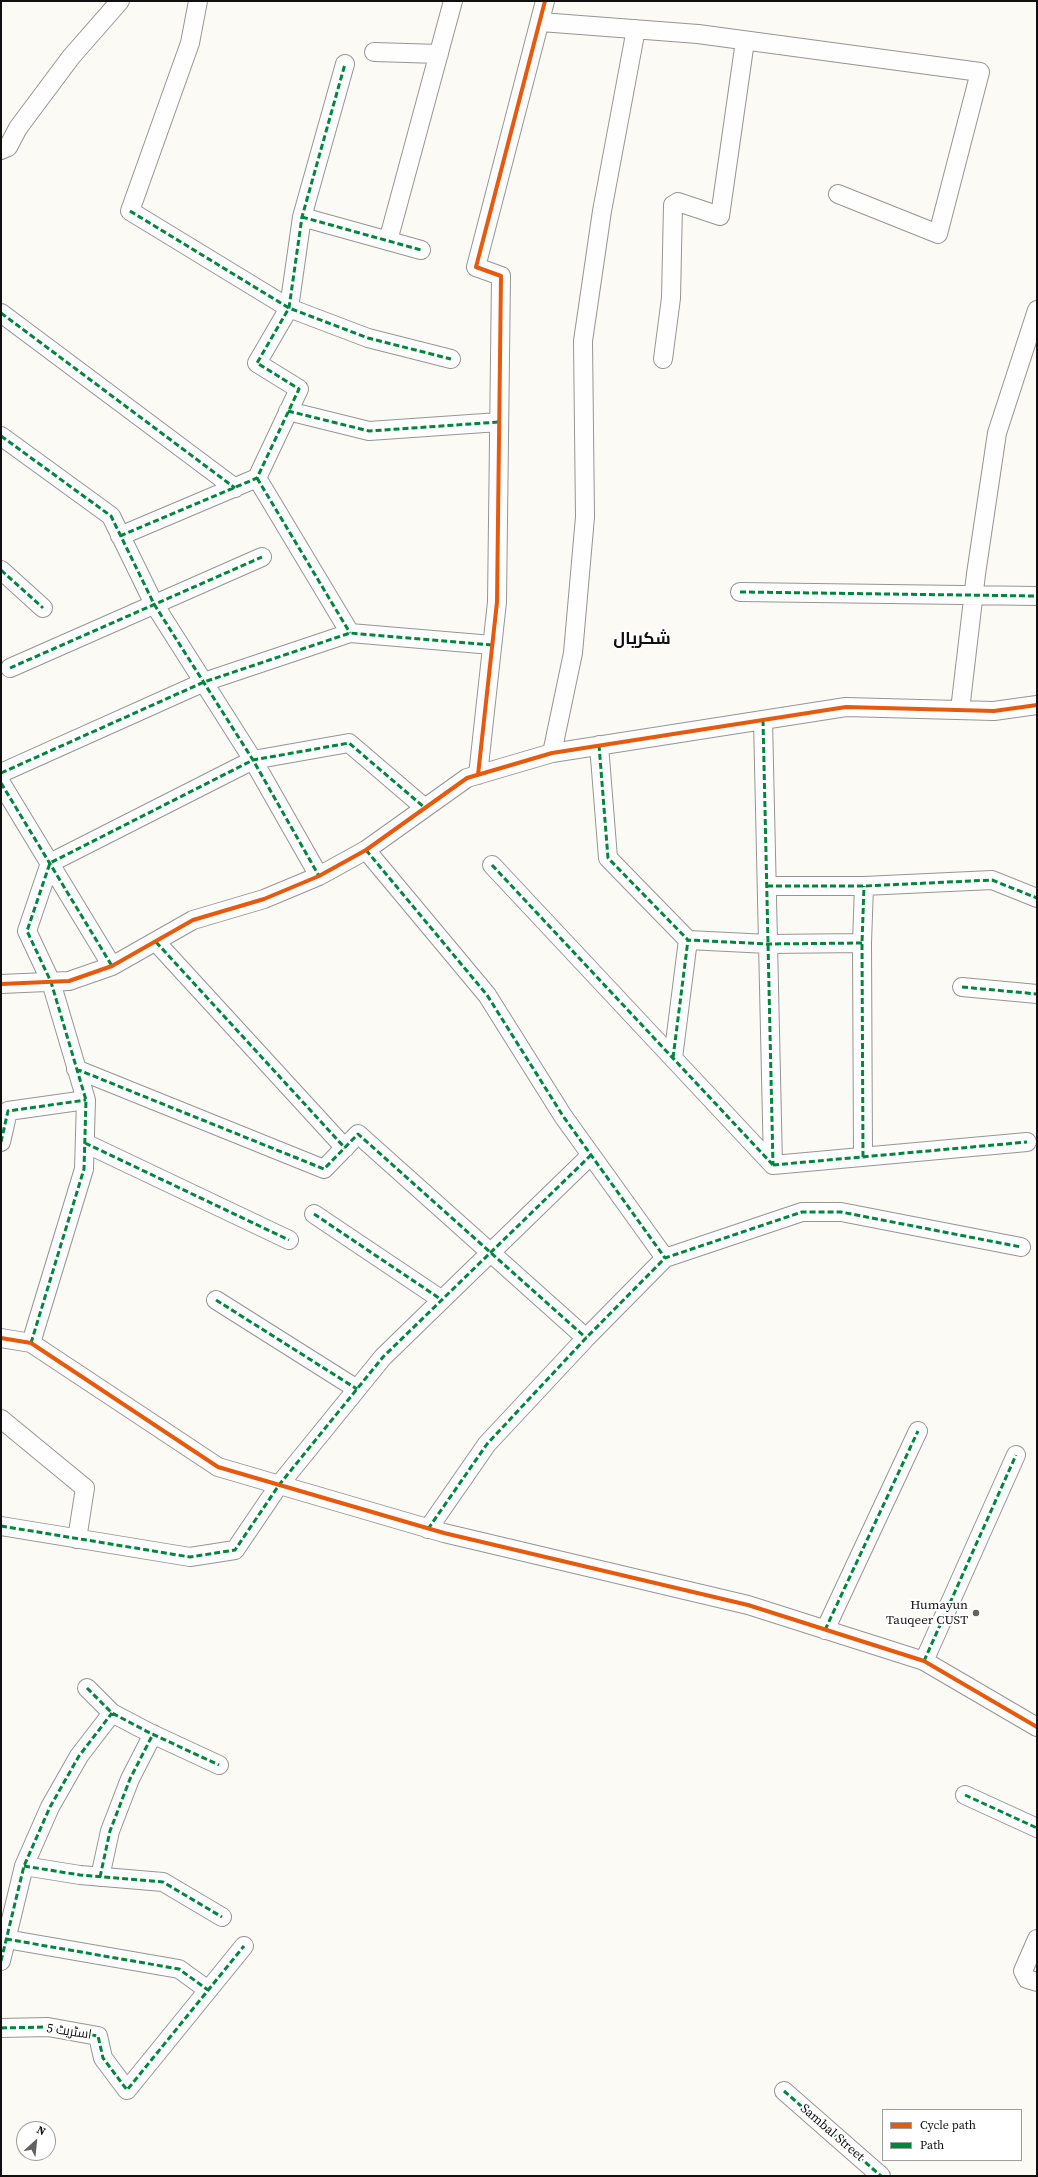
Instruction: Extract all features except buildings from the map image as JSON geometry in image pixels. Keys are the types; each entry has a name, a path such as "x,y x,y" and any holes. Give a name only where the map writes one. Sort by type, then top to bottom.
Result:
{"street":[{"path":"1,150 8,147 18,128 70,57 120,1"},
{"path":"198,1 190,43 130,211 289,308 368,338 451,359"},
{"path":"388,241 453,1"},
{"path":"478,775 497,602 501,276 476,267 545,1"},
{"path":"540,22 698,34 980,72 938,234 838,194"},
{"path":"552,753 573,653 585,517 583,341 602,211 636,29"},
{"path":"663,360 670,298 673,205 678,202 720,216 745,41"},
{"path":"374,52 439,54"},
{"path":"120,536 257,478 299,389 257,363 289,308 302,217 345,64"},
{"path":"302,217 421,250"},
{"path":"960,710 974,594 997,433 1030,352 1037,310"},
{"path":"1,313 234,488"},
{"path":"288,411 369,431 499,422"},
{"path":"1,436 111,516 154,604 253,760 319,876"},
{"path":"257,478 350,633"},
{"path":"10,668 262,556"},
{"path":"1,570 43,608"},
{"path":"740,592 1037,596"},
{"path":"1,773 204,682 350,633 492,645"},
{"path":"1,984 69,981 112,966 193,920 264,899 319,876 366,850 467,778 552,753 846,707 994,711 1037,705"},
{"path":"763,720 773,1165"},
{"path":"31,1343 84,1169 86,1100 51,982 27,931 50,864 253,760 349,743 425,808"},
{"path":"599,745 608,858 688,940 768,944 862,943"},
{"path":"1,782 112,966"},
{"path":"366,850 487,994 562,1116 665,1258"},
{"path":"492,865 773,1165"},
{"path":"767,886 864,886 992,880 1037,898"},
{"path":"863,1157 862,943 864,886"},
{"path":"673,1058 688,940"},
{"path":"156,942 345,1148"},
{"path":"962,987 1037,994"},
{"path":"76,1069 324,1168 358,1134 586,1338"},
{"path":"1,1142 8,1111 86,1100"},
{"path":"773,1165 1027,1142"},
{"path":"85,1143 289,1240"},
{"path":"1,1526 190,1557 235,1550 279,1485 383,1357 591,1155"},
{"path":"428,1529 487,1444 586,1338 665,1258 802,1212 841,1212 1021,1247"},
{"path":"314,1214 442,1300"},
{"path":"216,1300 357,1389"},
{"path":"1,1338 31,1343 218,1467 428,1529 748,1605 924,1661 1037,1727"},
{"path":"1,1419 85,1488 77,1539"},
{"path":"825,1630 918,1431"},
{"path":"924,1661 1016,1455"},
{"path":"87,1688 112,1713 219,1765"},
{"path":"1,1961 24,1866 50,1808 79,1756 112,1713"},
{"path":"100,1877 110,1831 130,1779 153,1734"},
{"path":"965,1795 1037,1828"},
{"path":"24,1866 100,1877 163,1882 222,1918"},
{"path":"6,1939 179,1968 208,1990 244,1946"},
{"path":"1037,1939 1023,1972 1027,1979 1037,1982"},
{"name":"اسٹریٹ 5","path":"1,2028 48,2027 98,2036 103,2058 127,2090 208,1990"},
{"name":"Sambal Street","path":"784,2091 881,2176"}],"marked path":[{"path":"120,536 257,478 299,389 257,363 289,308 302,217 345,64"},
{"path":"130,211 289,308 368,338 451,359"},
{"path":"302,217 421,250"},
{"path":"1,313 235,488"},
{"path":"288,411 369,431 499,422"},
{"path":"1,436 111,516 154,604 253,760 319,876"},
{"path":"257,478 350,633"},
{"path":"10,668 262,557"},
{"path":"1,570 43,608"},
{"path":"740,592 1037,596"},
{"path":"1,773 204,682 350,633 492,645"},
{"path":"763,720 773,1165"},
{"path":"31,1343 84,1169 86,1100 51,982 27,931 50,863 253,760 349,743 425,808"},
{"path":"599,745 608,858 688,940 768,944 862,943"},
{"path":"1,783 112,966"},
{"path":"366,850 487,995 563,1116 665,1258"},
{"path":"492,865 773,1165"},
{"path":"767,886 864,886 992,880 1037,898"},
{"path":"863,1157 862,943 864,886"},
{"path":"673,1058 688,940"},
{"path":"156,942 345,1148"},
{"path":"962,987 1037,994"},
{"path":"76,1069 324,1169 358,1134 586,1338"},
{"path":"1,1142 8,1111 86,1100"},
{"path":"773,1165 1027,1142"},
{"path":"85,1143 289,1240"},
{"path":"1,1526 190,1557 235,1550 279,1485 383,1357 591,1155"},
{"path":"428,1529 487,1444 586,1338 665,1258 802,1212 841,1212 1021,1247"},
{"path":"314,1214 442,1300"},
{"path":"216,1300 357,1389"},
{"path":"825,1630 918,1431"},
{"path":"924,1661 1016,1455"},
{"path":"87,1688 112,1713 150,1733 219,1765"},
{"path":"1,1961 24,1866 50,1807 79,1756 112,1713"},
{"path":"100,1877 110,1831 130,1779 153,1734"},
{"path":"965,1795 1037,1828"},
{"path":"24,1866 80,1875 163,1882 222,1917"},
{"path":"6,1939 179,1969 208,1990"},
{"path":"1,2028 48,2027 98,2036 103,2058 127,2090 244,1946"},
{"path":"784,2091 881,2176"}],"cycle path":[{"path":"478,775 497,602 501,276 476,267 545,1"},
{"path":"1,984 69,981 112,966 193,920 264,899 319,876 366,850 467,778 552,753 846,707 994,711 1037,705"},
{"path":"1,1338 31,1343 218,1467 444,1533 748,1605 924,1661 1037,1727"}],"place":[{"name":"Humayun Tauqeer CUST","path":"976,1613"}],"district":[{"name":"شکریال","path":"642,640"}]}
